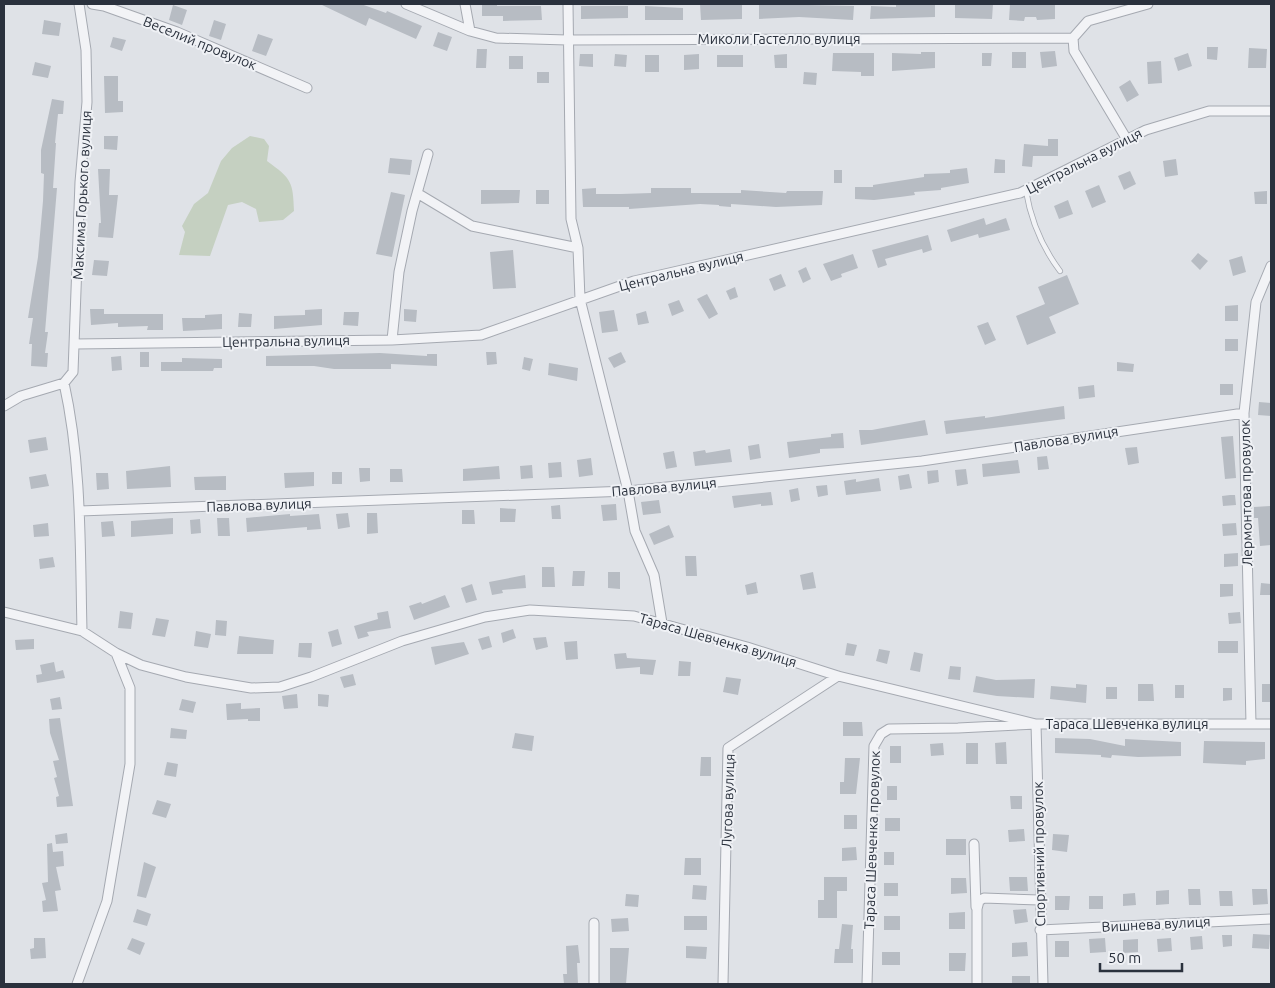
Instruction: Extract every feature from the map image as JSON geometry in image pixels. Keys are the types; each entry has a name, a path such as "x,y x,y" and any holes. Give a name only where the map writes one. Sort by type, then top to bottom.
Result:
{"street":[{"name":"Максима Горького вулиця","path":"64,383 73,372 80,182 87,102 86,50 79,4"},
{"name":"Веселий провулок","path":"92,4 104,6 177,32 307,88"},
{"name":"Миколи Гастелло вулиця","path":"406,4 470,31 496,38 567,40 1072,38"},
{"path":"465,4 470,31"},
{"path":"568,4 567,40 571,219 578,248 580,299 628,491 635,531 654,575 662,622"},
{"path":"1126,138 1074,51 1072,38 1088,21 1148,4"},
{"name":"Центральна вулиця","path":"75,344 392,340 481,335 634,281 1026,190 1126,138 1209,111 1271,111"},
{"path":"392,340 399,272 428,154"},
{"path":"417,193 472,226 578,248"},
{"name":"Лермонтова провулок","path":"1251,724 1244,412 1256,302 1271,266"},
{"path":"4,406 21,396 64,383 73,422 80,512 82,631"},
{"name":"Павлова вулиця","path":"80,512 628,491 922,461 1244,412"},
{"name":"Тараса Шевченка вулиця","path":"4,612 82,631 116,653 142,666 220,684 251,688 280,687 311,677 402,640 485,617 530,610 634,616 662,622 838,676 947,700 1036,724 1271,724"},
{"path":"77,984 107,901 130,764 130,688 116,653"},
{"name":"Лугова вулиця","path":"723,984 728,748 838,676"},
{"name":"Спортивний провулок","path":"1036,724 1039,900 1043,984"},
{"name":"Тараса Шевченка провулок","path":"867,984 874,746 876,740 889,729 1036,724"},
{"path":"974,844 977,984"},
{"path":"976,909 979,901 984,898 1039,900"},
{"name":"Вишнева вулиця","path":"1040,930 1271,919"},
{"path":"594,923 594,984"}],"lane":[{"path":"1026,190 1030,214 1048,255 1060,272"}],"green space":[{"path":"250,136 264,139 269,146 267,161 282,172 290,182 294,211 283,220 259,222 256,209 242,202 228,205 210,256 179,255 185,232 182,226 194,204 208,193 221,161 232,148"}],"building":[{"path":"320,4 361,4 386,13 387,11 422,26 416,39 369,18 366,26"},
{"path":"482,4 541,6 542,20 503,21 503,16 482,16"},
{"path":"700,4 742,4 742,19 701,20"},
{"path":"759,4 854,6 853,20 799,17 759,19"},
{"path":"896,4 935,4 935,17 870,19 871,6 896,7"},
{"path":"955,4 993,4 992,19 955,18"},
{"path":"1010,4 1055,4 1055,19 1037,20 1036,17 1025,17 1024,21 1009,20"},
{"path":"173,5 187,10 182,25 169,20"},
{"path":"581,6 628,6 628,18 581,19"},
{"path":"645,6 683,8 683,20 645,20"},
{"path":"44,20 61,23 59,36 42,34"},
{"path":"214,20 226,24 221,40 209,36"},
{"path":"438,32 452,37 447,51 433,46"},
{"path":"258,34 273,39 266,56 252,51"},
{"path":"113,37 126,40 122,51 110,47"},
{"path":"1207,47 1218,47 1217,60 1207,59"},
{"path":"1249,48 1267,49 1266,68 1248,68"},
{"path":"477,49 487,49 486,68 476,68"},
{"path":"1055,51 1057,66 1042,68 1040,52"},
{"path":"921,52 935,52 935,68 892,71 892,53 921,54"},
{"path":"1012,52 1026,52 1026,68 1012,68"},
{"path":"833,53 874,53 874,76 861,76 861,72 832,71"},
{"path":"982,53 992,53 991,66 982,66"},
{"path":"1188,53 1192,66 1178,71 1174,58"},
{"path":"580,54 593,54 593,67 579,66"},
{"path":"615,54 627,55 626,67 614,66"},
{"path":"699,54 699,69 684,70 684,55"},
{"path":"787,54 787,68 775,68 774,55"},
{"path":"645,55 659,55 659,72 645,72"},
{"path":"717,55 743,55 743,67 717,67"},
{"path":"509,56 523,56 523,69 509,69"},
{"path":"1161,61 1162,83 1148,84 1147,62"},
{"path":"35,62 51,66 48,78 32,75"},
{"path":"537,72 549,72 549,83 537,83"},
{"path":"804,72 817,73 816,85 803,84"},
{"path":"104,76 118,76 118,101 123,101 123,112 105,113"},
{"path":"1130,80 1139,95 1127,102 1119,87"},
{"path":"52,99 64,101 63,114 58,114 55,143 53,188 57,188 45,332 48,332 45,353 48,353 47,367 31,366 32,344 29,344 33,318 28,318 38,257 43,201 44,174 41,173 41,150"},
{"path":"104,136 118,136 117,150 104,149"},
{"path":"1048,139 1058,139 1058,156 1033,156 1032,167 1022,166 1024,144 1048,146"},
{"path":"390,158 412,160 410,175 388,173"},
{"path":"995,159 1005,160 1005,173 994,173"},
{"path":"1176,159 1178,175 1165,177 1163,161"},
{"path":"967,168 969,183 941,188 941,190 914,192 915,195 874,200 855,199 855,187 873,187 873,185 924,177 924,174 950,173 950,170"},
{"path":"98,169 110,169 109,195 118,195 113,238 98,237 99,223 101,223"},
{"path":"834,170 842,170 842,183 834,183"},
{"path":"1130,171 1136,184 1124,190 1118,176"},
{"path":"1099,185 1106,202 1092,208 1085,191"},
{"path":"596,188 596,194 651,193 651,188 691,188 691,193 741,193 741,190 786,193 787,191 823,191 822,205 776,207 731,204 731,207 700,204 629,209 629,207 583,207 582,189"},
{"path":"481,190 520,190 519,203 481,204"},
{"path":"536,190 549,190 549,204 536,204"},
{"path":"1267,191 1267,204 1255,204 1254,192"},
{"path":"391,192 405,195 392,257 376,254"},
{"path":"1068,200 1073,214 1059,219 1054,206"},
{"path":"984,218 986,225 1006,218 1010,230 979,238 978,234 951,242 947,230"},
{"path":"928,235 932,250 923,253 922,249 885,259 887,265 878,268 872,250"},
{"path":"513,250 516,288 493,289 490,252"},
{"path":"1198,253 1208,261 1200,270 1191,261"},
{"path":"853,254 858,268 841,274 842,277 831,281 823,264"},
{"path":"1242,256 1246,272 1233,276 1229,260"},
{"path":"94,260 109,261 107,276 92,275"},
{"path":"806,267 811,279 803,283 798,271"},
{"path":"781,274 786,286 774,291 769,279"},
{"path":"1067,275 1079,304 1049,317 1056,333 1027,345 1016,316 1045,304 1038,287"},
{"path":"735,287 738,297 730,300 726,291"},
{"path":"707,294 718,314 709,319 697,299"},
{"path":"679,300 684,311 672,316 668,304"},
{"path":"1238,305 1238,321 1225,321 1225,306"},
{"path":"90,309 104,309 104,314 163,314 163,330 147,330 148,326 118,327 118,323 91,325"},
{"path":"322,309 322,325 274,329 274,316 305,315 305,310"},
{"path":"404,309 417,310 416,322 404,321"},
{"path":"614,310 618,331 602,333 599,312"},
{"path":"646,311 649,323 638,325 636,314"},
{"path":"344,312 359,312 358,326 343,325"},
{"path":"239,313 252,314 251,327 238,327"},
{"path":"222,314 222,329 183,331 182,318 205,318 205,315"},
{"path":"988,322 996,340 985,345 977,326"},
{"path":"1225,339 1238,339 1238,351 1225,351"},
{"path":"140,352 149,352 149,367 140,367"},
{"path":"486,352 496,352 497,364 487,365"},
{"path":"621,352 626,362 614,368 608,358"},
{"path":"380,353 427,356 427,354 437,354 437,366 391,364 391,369 334,369 314,366 266,366 266,356"},
{"path":"121,356 122,370 112,371 111,357"},
{"path":"524,357 533,359 530,371 522,369"},
{"path":"182,358 222,359 222,368 214,368 213,371 161,371 161,362 182,362"},
{"path":"1117,362 1134,364 1133,372 1117,371"},
{"path":"549,363 578,368 577,381 548,375"},
{"path":"1220,384 1233,384 1233,395 1220,395"},
{"path":"1094,385 1095,397 1079,399 1078,387"},
{"path":"1259,402 1271,403 1271,416 1258,415"},
{"path":"1064,406 1065,419 946,434 944,421 985,416 985,418"},
{"path":"925,420 928,435 861,445 859,430 872,430"},
{"path":"843,433 844,448 820,449 820,453 789,458 787,442 831,437 831,434"},
{"path":"1233,436 1236,478 1225,479 1221,437"},
{"path":"46,437 48,450 30,453 28,440"},
{"path":"759,444 761,458 750,460 748,446"},
{"path":"1137,447 1139,463 1128,465 1125,448"},
{"path":"730,449 732,462 695,466 693,452 705,450 706,453"},
{"path":"674,451 677,467 666,469 663,453"},
{"path":"1047,456 1049,469 1038,470 1037,457"},
{"path":"591,458 593,475 579,477 577,460"},
{"path":"1018,460 1020,473 983,477 982,464"},
{"path":"561,462 562,477 549,478 548,463"},
{"path":"532,465 533,478 521,479 520,466"},
{"path":"170,466 171,487 127,489 126,471"},
{"path":"499,466 500,479 463,481 463,469"},
{"path":"359,468 370,468 370,481 360,482"},
{"path":"390,469 402,469 403,482 390,482"},
{"path":"966,469 968,484 957,486 955,470"},
{"path":"938,470 939,482 928,484 927,471"},
{"path":"314,472 314,486 285,488 284,473"},
{"path":"332,472 342,472 342,484 332,484"},
{"path":"96,473 108,473 109,489 97,490"},
{"path":"46,474 49,486 31,489 29,477"},
{"path":"909,474 912,488 900,490 898,476"},
{"path":"226,476 226,490 195,490 194,477"},
{"path":"879,478 881,491 846,495 844,481 856,479 856,482"},
{"path":"827,485 828,495 818,497 816,486"},
{"path":"798,488 800,500 791,502 789,490"},
{"path":"771,492 773,505 761,506 761,504 734,508 732,496"},
{"path":"1235,495 1236,505 1223,506 1222,496"},
{"path":"659,500 661,513 643,515 641,502"},
{"path":"616,504 617,520 603,521 601,505"},
{"path":"560,505 561,519 552,519 551,506"},
{"path":"1270,506 1271,545 1260,546 1258,518 1254,518 1254,507"},
{"path":"500,508 516,509 515,522 500,522"},
{"path":"462,510 474,510 475,524 462,524"},
{"path":"348,513 350,527 338,529 336,514"},
{"path":"367,513 377,513 378,533 367,534"},
{"path":"290,514 290,516 319,514 321,529 307,530 307,527 247,532 246,518"},
{"path":"173,518 173,534 131,537 131,521"},
{"path":"217,518 229,518 230,536 218,536"},
{"path":"200,519 201,533 191,534 190,520"},
{"path":"113,521 115,536 102,537 101,522"},
{"path":"48,523 49,536 34,537 33,525"},
{"path":"1236,523 1237,535 1223,536 1222,524"},
{"path":"669,525 674,537 654,545 649,534"},
{"path":"1238,553 1238,566 1224,567 1224,554"},
{"path":"685,556 696,556 697,576 686,576"},
{"path":"53,557 55,567 40,569 39,559"},
{"path":"542,567 554,567 555,587 542,587"},
{"path":"573,571 585,571 584,586 572,586"},
{"path":"608,572 620,572 620,589 608,588"},
{"path":"813,572 816,588 803,590 800,575"},
{"path":"525,575 526,588 502,590 503,593 492,595 489,582"},
{"path":"756,582 758,593 747,595 745,585"},
{"path":"1261,583 1271,584 1271,595 1260,595"},
{"path":"472,584 477,600 466,603 461,588"},
{"path":"1220,584 1233,584 1233,596 1220,597"},
{"path":"445,595 450,607 414,620 409,606 421,602 422,604"},
{"path":"120,611 133,613 131,629 118,628"},
{"path":"388,611 391,628 367,632 369,636 358,639 354,626 378,619 377,613"},
{"path":"1240,612 1241,623 1229,624 1228,613"},
{"path":"156,618 169,620 165,637 152,635"},
{"path":"216,620 227,621 226,636 215,635"},
{"path":"338,629 342,644 332,647 328,632"},
{"path":"513,629 516,638 503,643 501,633"},
{"path":"196,631 211,634 208,648 194,646"},
{"path":"239,636 274,640 273,654 237,654"},
{"path":"489,636 492,647 482,650 478,639"},
{"path":"546,637 548,647 536,650 533,638"},
{"path":"34,639 34,649 16,650 15,640"},
{"path":"577,641 578,659 566,660 564,642"},
{"path":"1218,641 1238,641 1238,653 1218,653"},
{"path":"464,642 469,654 435,665 431,647"},
{"path":"299,643 312,643 311,658 298,657"},
{"path":"847,643 857,645 854,656 845,655"},
{"path":"879,649 890,651 887,664 876,661"},
{"path":"914,652 923,654 920,672 910,670"},
{"path":"626,653 627,658 656,660 653,675 640,674 640,667 616,669 614,654"},
{"path":"679,661 691,662 690,676 678,676"},
{"path":"54,662 56,672 63,670 65,678 37,683 36,675 42,674 40,665"},
{"path":"950,666 961,667 960,680 948,679"},
{"path":"353,674 356,685 344,688 340,677"},
{"path":"976,676 996,680 1035,679 1034,698 997,696 973,692"},
{"path":"726,677 741,679 738,695 723,692"},
{"path":"1076,684 1087,685 1086,703 1050,699 1051,686 1076,688"},
{"path":"1138,684 1153,684 1154,701 1138,701"},
{"path":"1262,684 1271,684 1271,702 1262,702"},
{"path":"1175,685 1184,685 1184,698 1175,698"},
{"path":"1106,687 1117,687 1117,699 1106,699"},
{"path":"1223,688 1232,688 1232,700 1223,701"},
{"path":"297,694 298,708 284,709 282,696"},
{"path":"318,694 329,695 328,707 318,706"},
{"path":"60,697 62,709 52,710 50,699"},
{"path":"182,699 196,702 193,713 179,710"},
{"path":"241,703 241,709 260,708 260,721 248,721 248,719 227,720 226,704"},
{"path":"60,718 73,806 57,807 56,797 59,796 54,778 57,777 53,761 59,760 50,733 49,719"},
{"path":"843,722 862,722 863,736 843,736"},
{"path":"171,728 187,730 186,739 170,738"},
{"path":"515,733 534,736 532,751 512,748"},
{"path":"1055,738 1090,739 1125,746 1125,739 1181,742 1181,756 1138,757 1112,755 1111,758 1101,757 1101,755 1055,753"},
{"path":"1204,741 1265,742 1265,759 1246,761 1246,765 1203,763"},
{"path":"1006,742 1007,764 996,764 995,743"},
{"path":"943,743 944,755 931,756 930,744"},
{"path":"966,743 978,743 978,764 966,764"},
{"path":"890,746 901,746 901,763 890,763"},
{"path":"701,757 711,757 711,776 700,776"},
{"path":"845,758 860,758 856,794 840,794 840,782 844,782"},
{"path":"167,762 178,764 176,777 164,775"},
{"path":"887,786 897,786 897,800 887,800"},
{"path":"1010,796 1022,796 1022,809 1011,809"},
{"path":"157,800 171,804 166,818 152,814"},
{"path":"844,815 857,815 857,829 844,829"},
{"path":"885,818 900,818 900,831 885,831"},
{"path":"1024,829 1025,841 1009,842 1008,830"},
{"path":"67,833 68,843 56,844 55,835"},
{"path":"1053,834 1069,835 1067,852 1052,850"},
{"path":"946,839 966,839 966,855 946,855"},
{"path":"52,843 53,852 63,851 64,866 56,867 61,890 55,891 58,911 43,912 42,901 46,900 42,883 48,882 47,844"},
{"path":"856,847 857,860 842,861 842,848"},
{"path":"884,852 894,852 894,865 884,865"},
{"path":"685,858 701,858 701,875 684,875"},
{"path":"144,862 156,867 146,898 137,896"},
{"path":"824,877 847,877 847,891 837,891 837,918 818,918 818,900 824,900"},
{"path":"1009,877 1027,877 1028,891 1010,891"},
{"path":"951,878 966,878 967,893 951,894"},
{"path":"884,883 898,883 898,896 884,896"},
{"path":"693,885 707,886 706,900 692,899"},
{"path":"1188,889 1200,889 1201,905 1189,905"},
{"path":"1252,889 1267,889 1268,904 1253,905"},
{"path":"1169,890 1169,904 1156,905 1156,891"},
{"path":"1219,891 1232,891 1233,906 1220,906"},
{"path":"1135,893 1136,905 1123,906 1123,894"},
{"path":"626,894 639,895 638,907 625,906"},
{"path":"1055,896 1070,896 1069,910 1055,910"},
{"path":"1089,896 1103,896 1103,909 1089,909"},
{"path":"137,909 151,914 147,926 133,922"},
{"path":"1026,909 1028,922 1015,924 1013,910"},
{"path":"965,912 965,929 949,929 949,913"},
{"path":"684,916 707,916 707,930 684,930"},
{"path":"884,916 900,916 900,930 884,930"},
{"path":"628,918 629,931 612,932 611,919"},
{"path":"842,924 853,925 851,949 853,949 853,963 834,963 835,949 839,949"},
{"path":"1253,934 1270,935 1269,949 1252,948"},
{"path":"1222,935 1232,935 1232,946 1223,947"},
{"path":"1202,936 1203,949 1191,950 1190,937"},
{"path":"34,938 45,938 46,958 31,959 30,949 34,948"},
{"path":"132,938 145,943 140,955 127,949"},
{"path":"1105,938 1106,952 1090,953 1089,939"},
{"path":"1171,938 1172,951 1158,952 1157,939"},
{"path":"1138,939 1138,952 1123,953 1123,940"},
{"path":"1055,941 1069,941 1069,957 1055,957"},
{"path":"1027,942 1028,956 1012,957 1012,943"},
{"path":"578,945 580,963 577,963 578,984 564,984 563,974 567,974 566,946"},
{"path":"686,946 707,947 706,959 686,958"},
{"path":"610,948 629,948 626,984 610,984"},
{"path":"882,952 900,952 900,965 882,965"},
{"path":"949,953 966,953 965,971 949,971"},
{"path":"1012,976 1030,976 1030,984 1012,984"}]}
